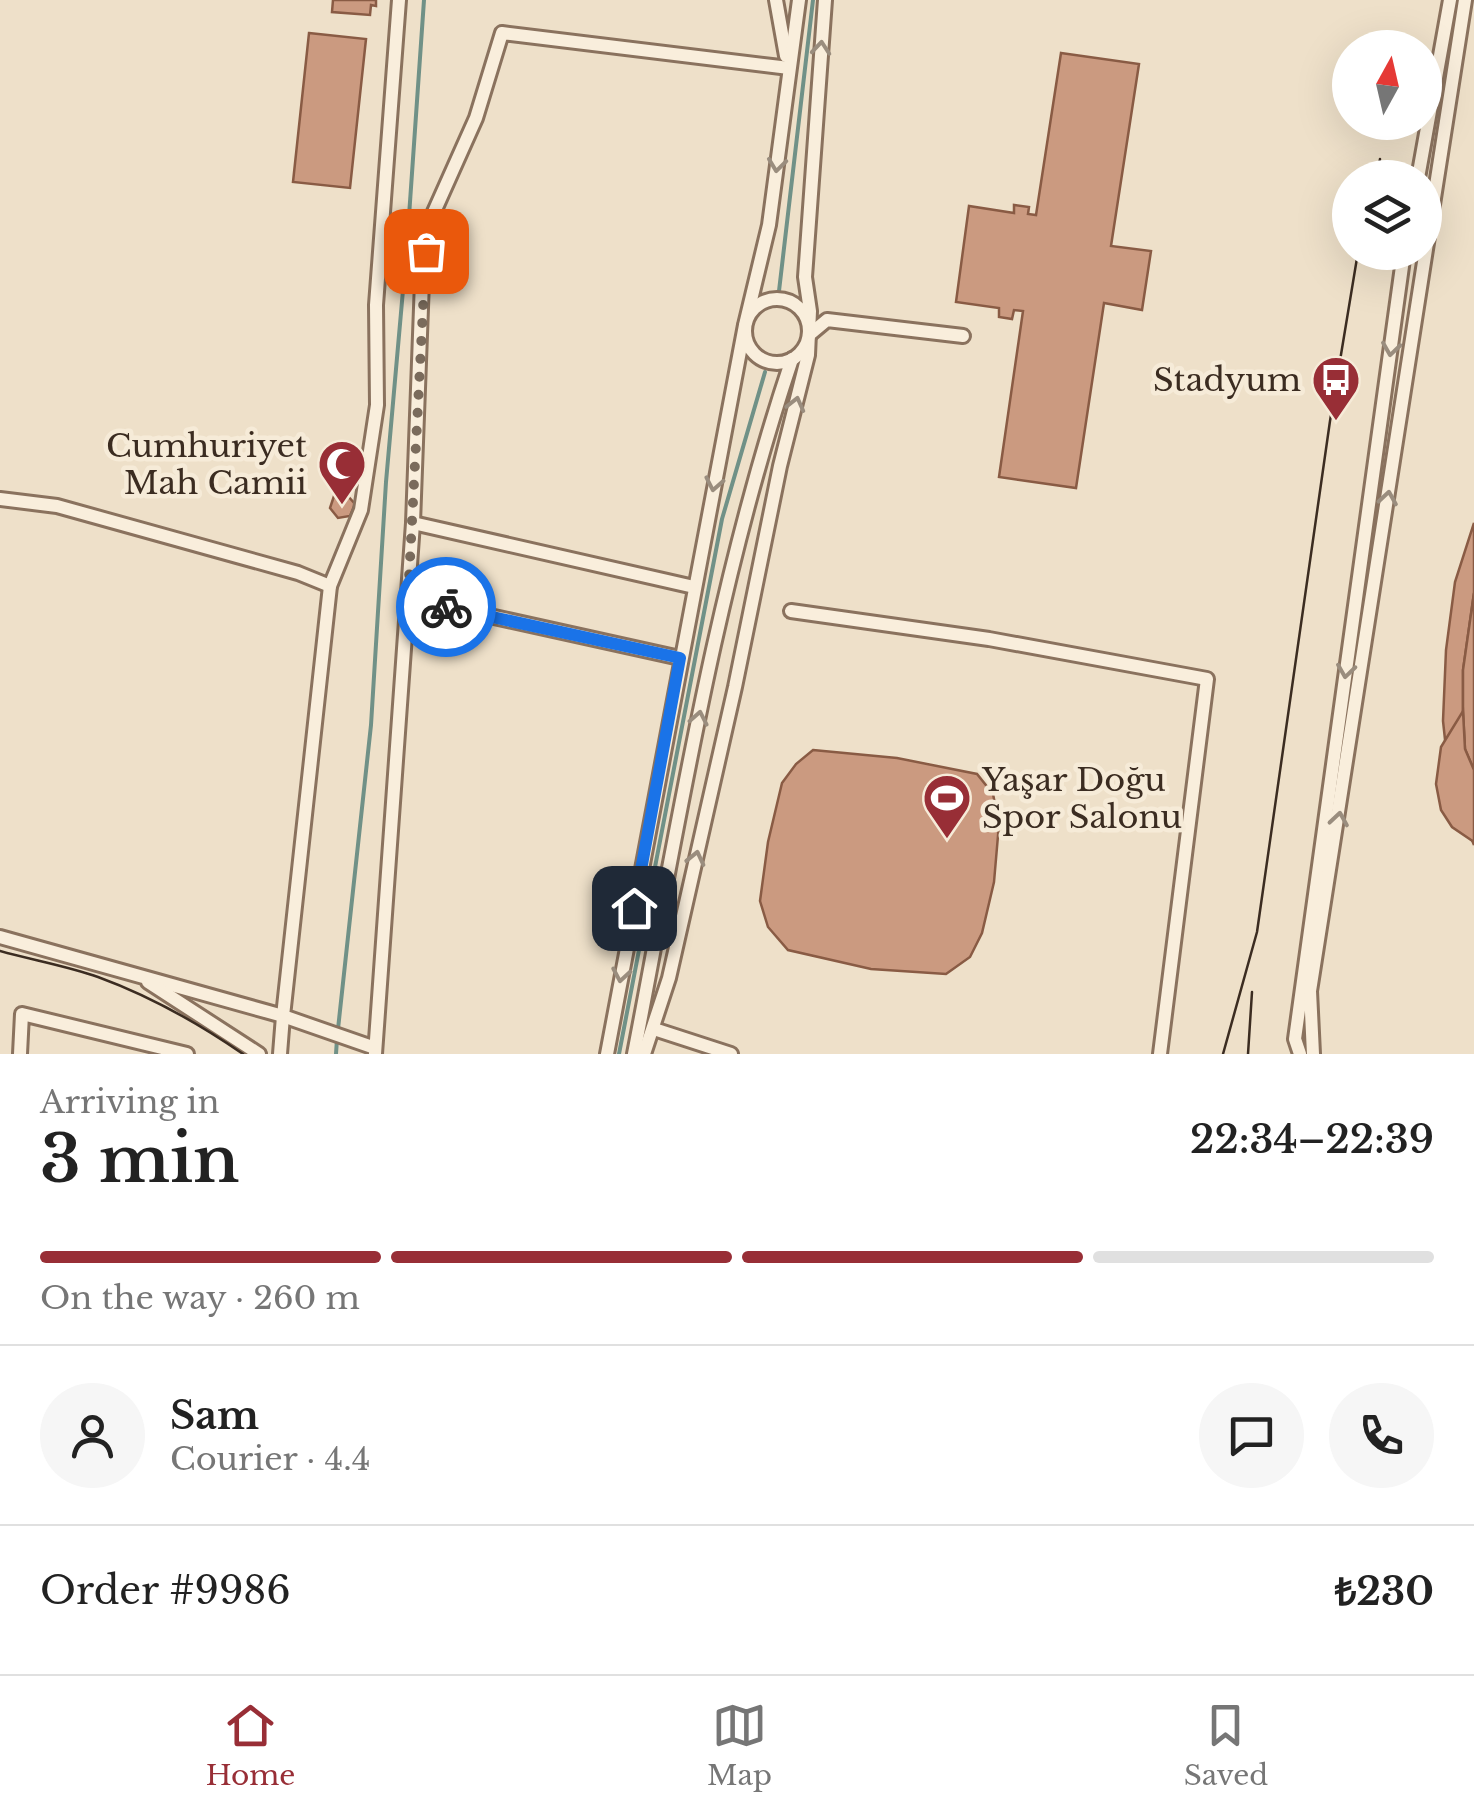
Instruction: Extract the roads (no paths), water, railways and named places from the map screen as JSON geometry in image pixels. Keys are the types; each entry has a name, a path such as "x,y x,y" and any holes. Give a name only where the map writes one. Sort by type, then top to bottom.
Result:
{"street":[{"path":"280,1054 330,586 361,510 378,406 376,305 400,0"},
{"path":"776,0 788,68"},
{"path":"606,1054 745,324 769,225 799,0"},
{"path":"644,1054 669,978 808,355 810,311 805,277 826,0"},
{"path":"1421,160 1450,0"},
{"path":"1313,1054 1310,991 1465,0"},
{"path":"0,937 283,1016 375,1051 413,523 422,281 430,221 476,118 502,33 788,68"},
{"path":"1300,1054 1294,1040 1401,270"},
{"path":"809,335 804,314 788,300 766,300 756,306 745,324 748,344 754,353 772,362 792,359 800,353 809,335 828,320 963,336"},
{"path":"634,1054 721,603 756,467 792,359"},
{"path":"0,499 57,506 298,573 330,586"},
{"path":"413,523 694,587"},
{"path":"408,598 680,658"},
{"path":"792,611 1207,678 1160,1054"},
{"path":"136,975 259,1054"},
{"path":"20,1054 22,1014 187,1054"},
{"path":"654,1029 731,1054"}],"waterway":[{"path":"338,1029 371,725 424,0"},
{"path":"779,291 813,0"},
{"path":"619,1054 722,519 765,372"},
{"path":"336,1054 337,1039"}],"tram line":[{"path":"1223,1054 1257,932 1355,270"},
{"path":"0,951 117,984 173,1011 243,1054"},
{"path":"1248,1054 1252,992"}],"place":[{"name":"Stadyum","path":"1336,422"},
{"name":"Cumhuriyet Mah Camii","path":"342,506"},
{"name":"Yaşar Doğu Spor Salonu","path":"947,840"}]}
